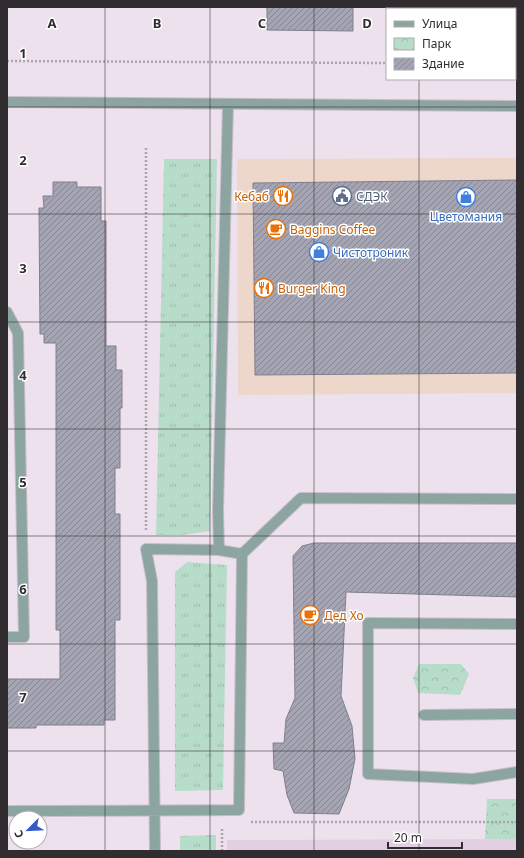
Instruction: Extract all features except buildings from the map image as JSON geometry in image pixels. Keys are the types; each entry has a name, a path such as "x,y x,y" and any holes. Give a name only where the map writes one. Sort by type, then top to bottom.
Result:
{"street":[{"path":"7,102 517,106"},
{"path":"219,550 218,511 228,104"},
{"path":"7,312 18,333 24,637 7,637"},
{"path":"7,811 239,810 242,554 301,498 517,499"},
{"path":"155,851 152,581 146,549 219,550 242,554"},
{"path":"517,624 368,623 368,774 473,779 517,772"},
{"path":"424,715 517,714"}],"path":[{"path":"7,61 386,63"},
{"path":"146,148 146,549"},
{"path":"222,810 222,851"},
{"path":"246,822 517,822"}],"shaded area":[{"path":"517,158 517,393 238,395 237,159"},
{"path":"517,839 517,851 227,851 227,840"}],"green space":[{"path":"477,7 509,7 509,8"},
{"path":"164,159 217,159 210,531 183,535 156,535"},
{"path":"187,562 227,565 223,790 175,791 175,572"},
{"path":"419,664 461,664 469,674 460,695 418,693 413,678"},
{"path":"487,799 517,799 517,839 485,839"},
{"path":"216,835 216,851 180,851 180,836"}],"place":[{"name":"Кебаб","path":"283,196"},
{"name":"СДЭК","path":"342,196"},
{"name":"Цветомания","path":"466,197"},
{"name":"Baggins Coffee","path":"276,229"},
{"name":"Чистотроник","path":"319,252"},
{"name":"Burger King","path":"264,288"},
{"name":"Дед Хо","path":"310,615"}]}
